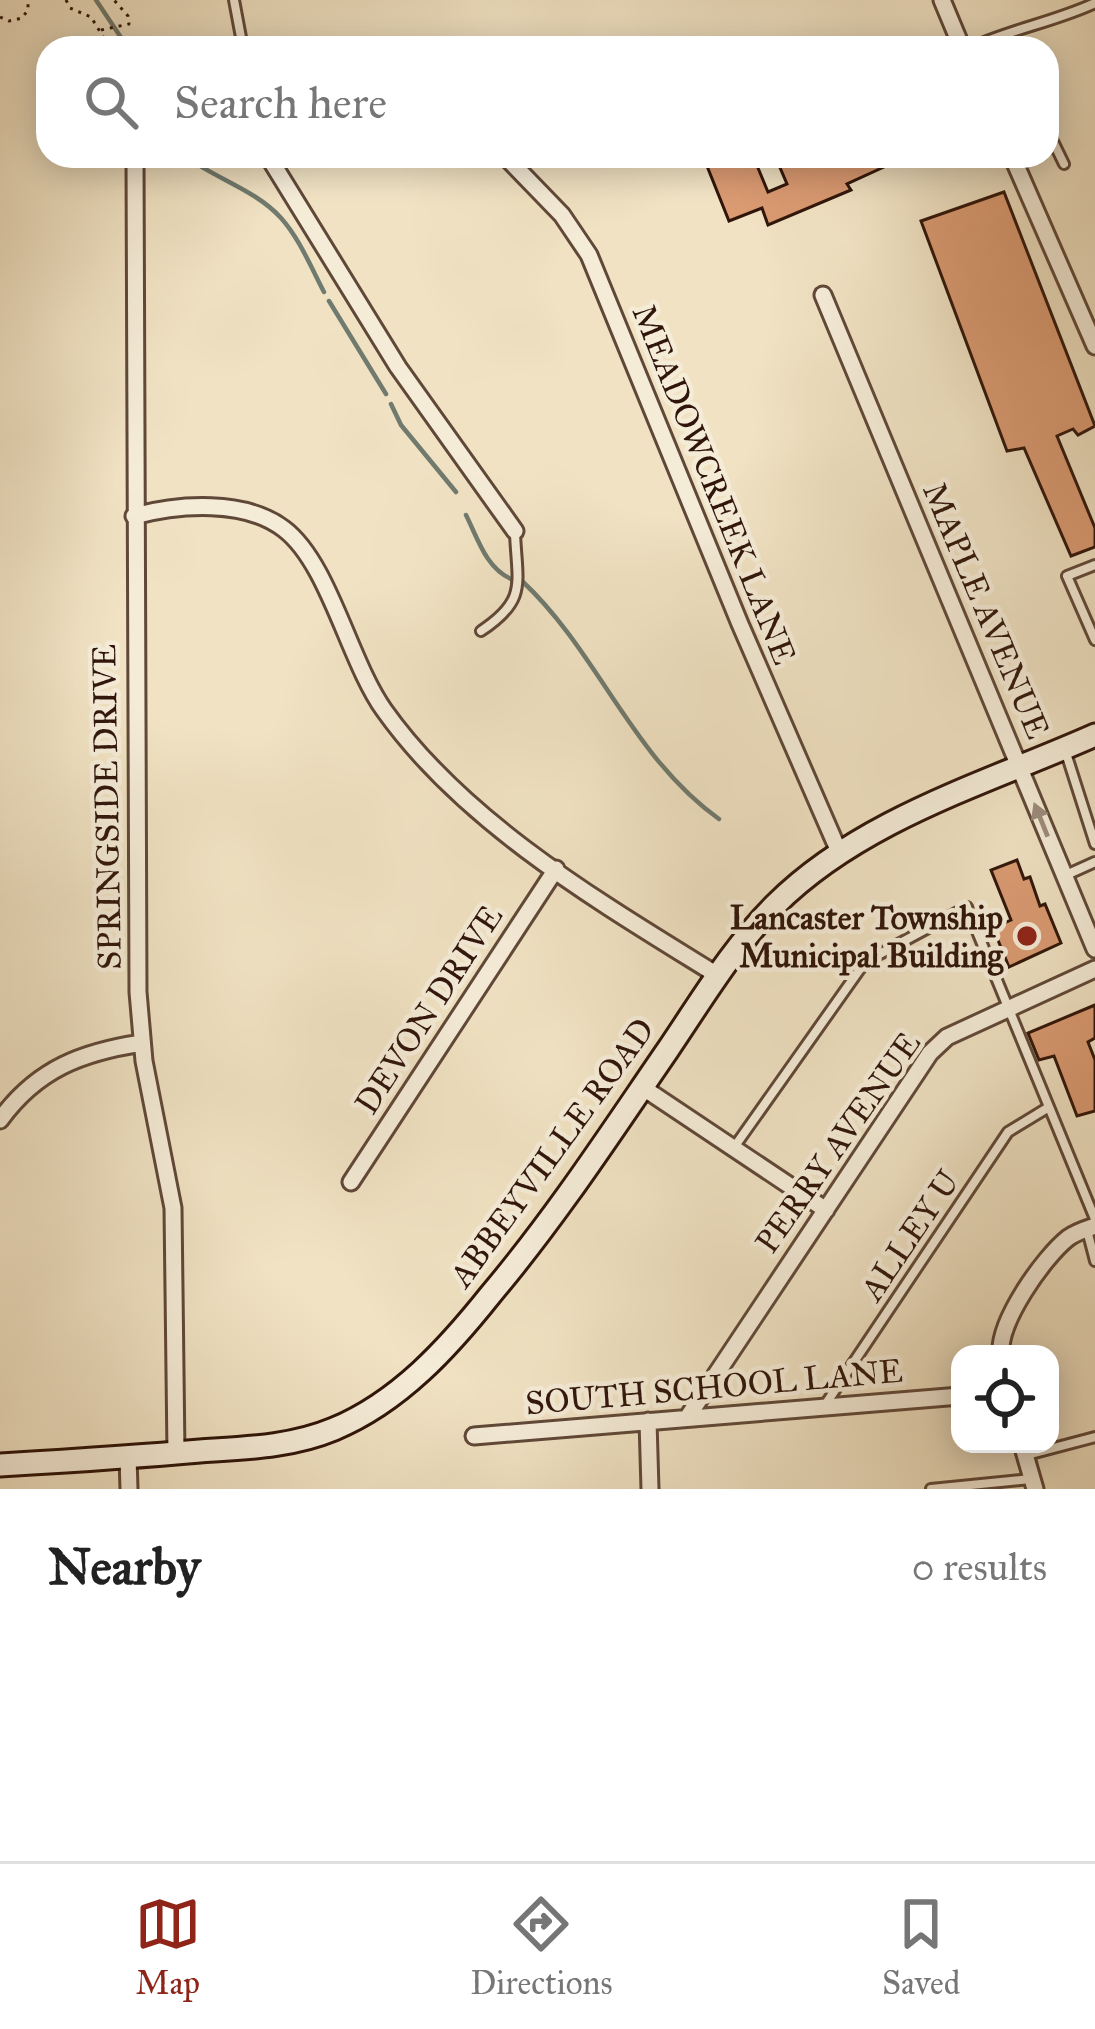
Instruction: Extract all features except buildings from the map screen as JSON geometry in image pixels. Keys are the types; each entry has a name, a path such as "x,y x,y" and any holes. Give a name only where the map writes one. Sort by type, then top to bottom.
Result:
{"street":[{"path":"942,0 960,36"},
{"name":"SPRINGSIDE DRIVE","path":"135,168 138,992 142,1042 173,1208 176,1453"},
{"path":"275,168 398,367 514,531"},
{"name":"MEADOWCREEK LANE","path":"517,168 562,215 589,254 840,854"},
{"path":"1018,168 1087,307 1095,346"},
{"name":"MAPLE AVENUE","path":"823,295 1064,876 1088,916 1095,949"},
{"path":"134,516 161,510 236,509 260,515 288,531 309,556 369,687 400,732 468,803 556,869 717,975"},
{"name":"ABBEYVILLE ROAD","path":"0,1466 298,1441 338,1427 402,1388 466,1325 527,1251 591,1165 717,975 776,904 840,854 923,809 1095,735"},
{"name":"DEVON DRIVE","path":"351,1182 556,869"},
{"name":"PERRY AVENUE","path":"687,1418 930,1053 946,1036 1095,969"},
{"path":"0,1120 30,1086 66,1061 98,1049 142,1042"},
{"path":"642,1087 826,1210"},
{"path":"1001,1345 1016,1306 1067,1239 1092,1225"},
{"name":"SOUTH SCHOOL LANE","path":"474,1436 951,1397"},
{"path":"648,1421 650,1489"},
{"path":"1025,1453 1033,1484"},
{"path":"128,1456 130,1489"}],"lane":[{"path":"234,0 242,36"},
{"path":"999,36 1056,21 1095,3"},
{"path":"1059,154 1064,164"},
{"path":"481,631 506,615 517,597 514,531"},
{"path":"1095,565 1067,576 1095,640"},
{"path":"1065,748 1095,844"},
{"path":"1064,876 1095,862"},
{"path":"734,1148 865,962 967,907 1092,1225 1095,1261"},
{"name":"ALLEY U","path":"824,1407 1008,1132 1049,1107"},
{"path":"1059,1443 1095,1437"},
{"path":"931,1489 1033,1484"}],"path":[{"path":"0,17 22,18 28,0"},
{"path":"66,0 70,8 91,16 106,36"},
{"path":"104,30 129,24 114,0"}],"waterway":[{"path":"96,0 120,36"},
{"path":"204,168 260,200 281,218 324,292"},
{"path":"329,301 386,394"},
{"path":"391,404 401,425 456,492"},
{"path":"466,515 489,560 511,579"},
{"path":"522,581 573,640 662,765 719,819"}],"place":[{"name":"Lancaster Township Municipal Building","path":"1027,936"}]}
